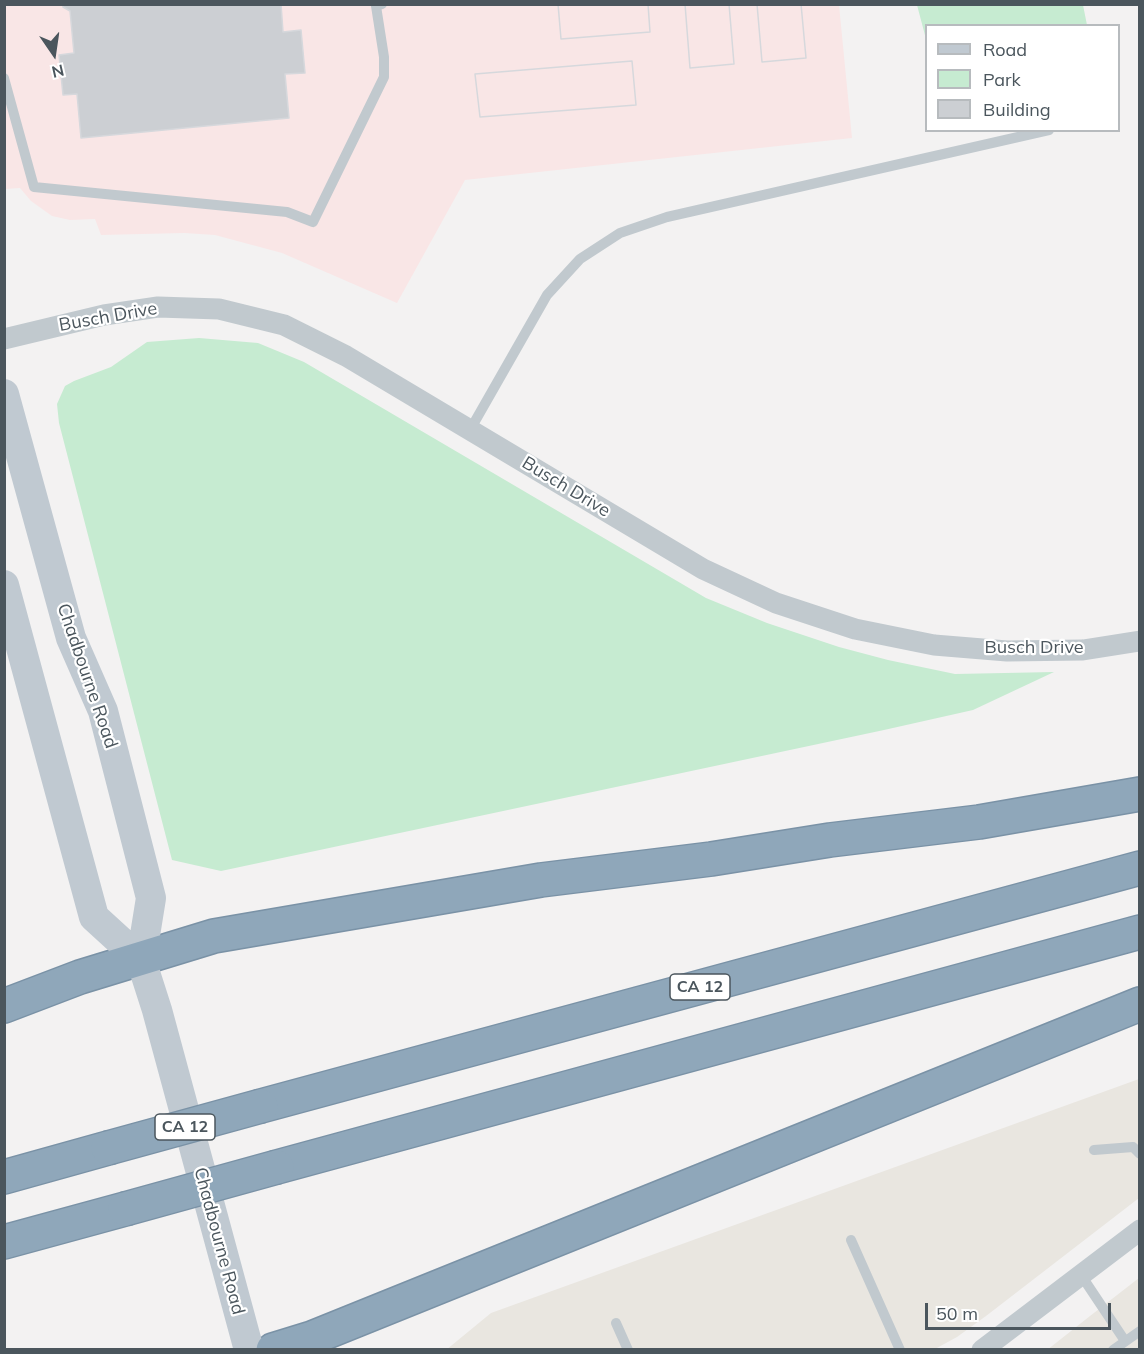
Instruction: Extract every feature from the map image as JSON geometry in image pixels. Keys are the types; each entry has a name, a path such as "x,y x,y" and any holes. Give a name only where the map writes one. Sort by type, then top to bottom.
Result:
{"highway":[{"path":"4,1006 80,977 214,936 541,880 979,822 1140,794"},
{"name":"CA 12","path":"4,1177 1140,868"},
{"path":"4,1242 1140,932"},
{"path":"273,1350 312,1338 1140,1004"}],"main road":[{"name":"Chadbourne Road","path":"4,394 71,638 103,711 151,898 141,960 157,1010 249,1350"},
{"name":"Chadbourne Road","path":"4,585 94,916 141,960"}],"street":[{"name":"Busch Drive","path":"4,339 104,315 158,307 219,309 284,326 346,356 703,568 776,603 855,629 934,645 1007,651 1083,650 1140,641"},
{"path":"982,1350 1140,1230"}],"lane":[{"path":"4,78 34,187 286,212 313,222 384,77 384,57 376,6 382,4"},
{"path":"470,430 547,295 580,259 620,233 667,217 1040,132"},
{"path":"1094,1150 1133,1147 1140,1154"},
{"path":"851,1240 900,1350"},
{"path":"1081,1275 1125,1341"},
{"path":"616,1323 628,1350"},
{"path":"1113,1350 1140,1331"}],"shaded area":[{"path":"5,5 839,5 852,138 465,180 397,303 282,253 215,235 184,233 101,235 95,219 70,220 52,216 31,201 20,188 5,189"},
{"path":"1139,1079 1139,1198 986,1316 957,1337 935,1349 446,1350 491,1313"},
{"path":"1139,1278 1139,1349 1047,1350 1090,1316"}],"green space":[{"path":"917,5 1083,5 1087,24 925,24 925,35"},
{"path":"199,338 258,343 304,362 706,598 767,623 839,647 955,674 1054,672 973,710 884,730 221,871 172,860 59,423 57,404 65,386 111,367 147,342"}],"building":[{"path":"63,4 281,4 283,32 301,30 305,73 285,74 289,118 81,138 77,94 63,95 59,55 74,53 70,11 63,7"},
{"path":"558,4 648,4 650,32 561,39"},
{"path":"558,4 648,4 650,32 561,39"},
{"path":"685,4 729,4 734,64 690,68"},
{"path":"685,4 729,4 734,64 690,68"},
{"path":"757,4 801,4 806,58 762,62"},
{"path":"757,4 801,4 806,58 762,62"},
{"path":"632,61 636,105 480,117 475,74"},
{"path":"632,61 636,105 480,117 475,74"}]}
